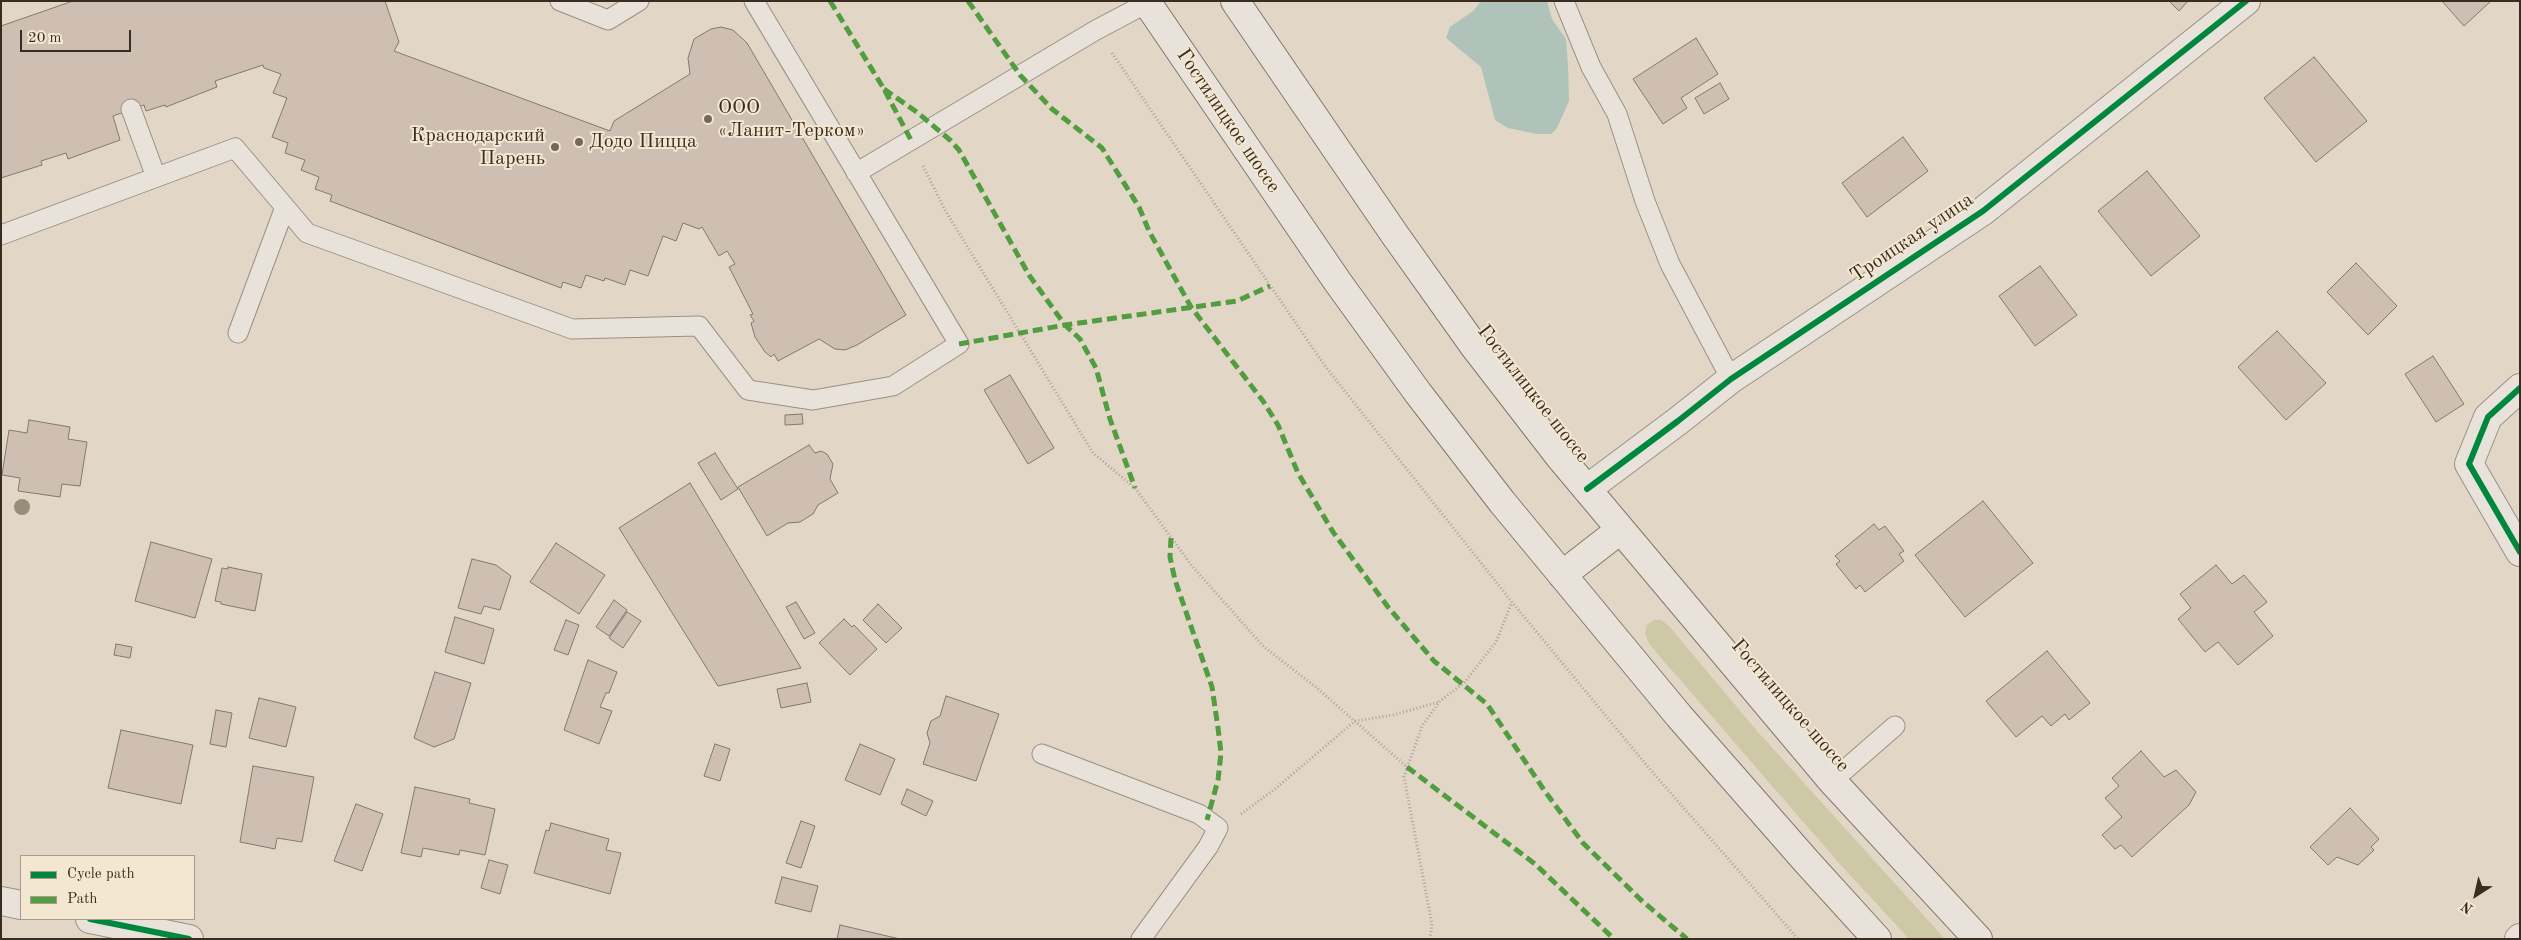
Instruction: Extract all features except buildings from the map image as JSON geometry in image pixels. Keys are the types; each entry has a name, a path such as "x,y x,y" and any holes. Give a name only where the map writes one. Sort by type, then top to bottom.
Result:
{"main road":[{"name":"Гостилицкое шоссе","path":"1235,1 1318,126 1469,338 1587,489 1832,781 1978,939"},
{"name":"Троицкая улица","path":"1587,489 1678,422 1731,379 1983,211 2246,1"},
{"name":"Гостилицкое шоссе","path":"1147,2 1320,256 1418,393 1562,575 1807,862 1877,939"},
{"path":"2520,388 2488,417 2469,464 2520,552"},
{"path":"1562,575 1620,530"},
{"path":"1,901 20,905"},
{"path":"95,920 189,939"}],"lane":[{"path":"560,1 608,20 639,1"},
{"path":"1,235 235,148 307,233 572,329 699,326 748,390 813,400 893,386 959,344 754,1"},
{"path":"1564,1 1591,67 1617,114 1645,201 1670,264 1731,379"},
{"path":"856,173 1096,30 1147,2"},
{"path":"131,109 156,177"},
{"path":"238,333 285,207"},
{"path":"1832,781 1895,726"},
{"path":"1042,754 1199,814 1218,828 1208,846 1141,939"}],"path":[{"path":"1096,30 1325,366 1512,602 1648,767 1798,939"},
{"path":"911,140 945,210 1093,453 1135,488 1192,566 1264,647 1355,721 1407,767"},
{"path":"1430,939 1432,924 1404,777 1422,726 1440,702 1464,683 1496,642 1512,602"},
{"path":"1218,828 1275,789 1355,721 1393,715 1440,702"}],"shaded area":[{"path":"1481,1 1547,1 1552,19 1566,39 1568,64 1569,101 1557,128 1551,134 1537,134 1508,128 1495,120 1481,67 1446,38 1450,27 1473,11"},
{"path":"1654,620 1661,620 1669,626 1758,732 1945,939 1909,939 1838,862 1650,645 1645,634 1647,625"}],"marked path":[{"path":"830,1 884,89 911,140"},
{"path":"968,1 1020,75 1052,109 1102,148 1139,207 1149,231 1191,307 1263,401 1278,425 1298,473 1333,532 1388,607 1434,661 1487,704 1544,790 1583,843 1641,900 1687,939"},
{"path":"884,89 918,113 959,150 1029,275 1065,325 1080,339 1096,368 1110,419 1135,488"},
{"path":"959,344 1065,325 1237,301 1270,286"},
{"path":"1171,538 1170,557 1175,580 1212,687 1218,728 1221,753 1218,780 1207,820"},
{"path":"1407,767 1535,864 1614,939"}],"cycle path":[{"path":"1587,489 1731,379 1983,211 2246,1"},
{"path":"2520,388 2488,417 2469,464 2520,552"},
{"path":"95,920 189,939"}],"place":[{"name":"ООО «Ланит-Терком»","path":"708,119"},
{"name":"Додо Пицца","path":"579,142"},
{"name":"Краснодарский Парень","path":"555,147"}]}
